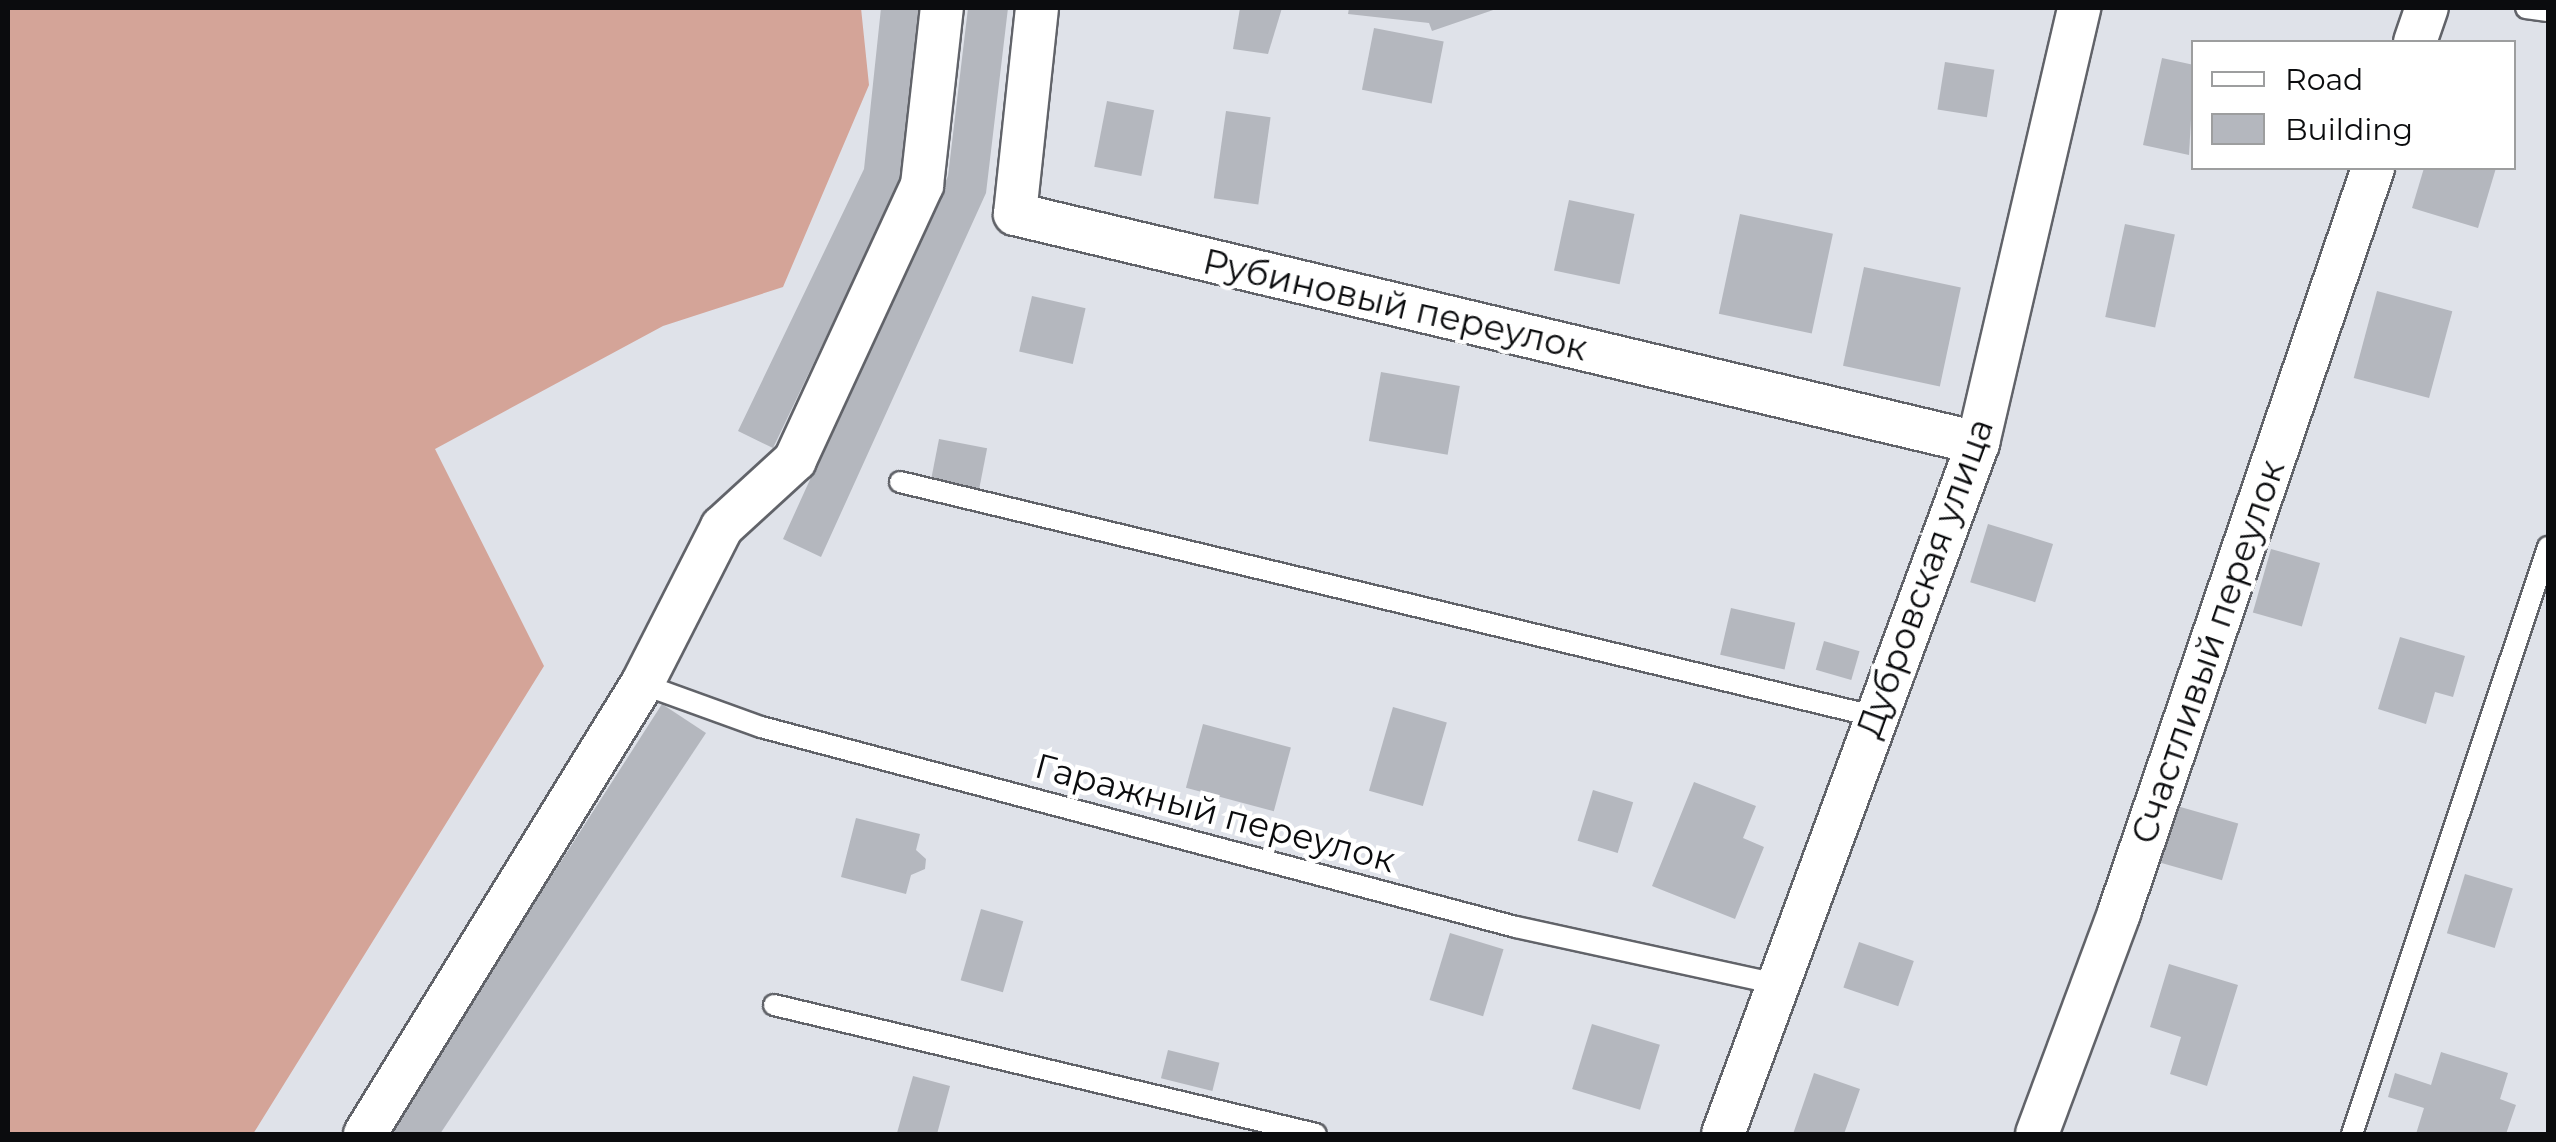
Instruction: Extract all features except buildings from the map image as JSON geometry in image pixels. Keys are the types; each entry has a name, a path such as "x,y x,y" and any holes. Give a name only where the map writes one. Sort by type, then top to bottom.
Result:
{"street":[{"path":"364,1134 642,684 722,528 795,460 922,186 942,8"},
{"name":"Рубиновый переулок","path":"1038,8 1015,214 1978,443"},
{"name":"Дубровская улица","path":"1724,1134 1978,443 2079,8"},
{"path":"2417,40 2428,8"},
{"name":"Счастливый переулок","path":"2036,1134 2126,894 2372,170"}],"lane":[{"path":"2526,8 2548,12"},
{"path":"900,482 1876,717"},
{"path":"2352,1134 2548,547"},
{"name":"Гаражный переулок","path":"642,684 761,727 1497,922 1778,984"},
{"path":"774,1005 1316,1134"}],"shaded area":[{"path":"8,8 861,8 869,85 783,287 663,326 435,449 544,666 253,1134 8,1134"}]}
